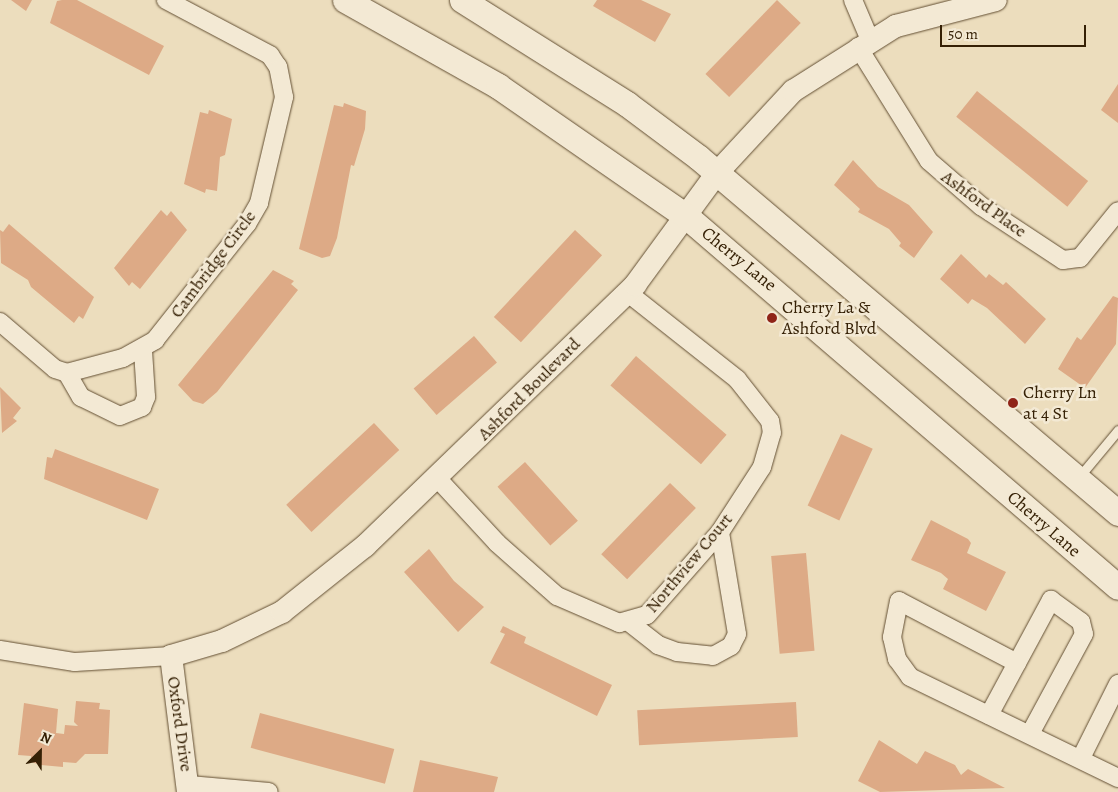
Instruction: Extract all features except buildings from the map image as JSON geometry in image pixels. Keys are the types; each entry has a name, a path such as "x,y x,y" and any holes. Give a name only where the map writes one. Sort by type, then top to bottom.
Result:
{"main road":[{"name":"Cherry Lane","path":"346,0 498,86 686,216 1118,587"},
{"path":"462,0 627,104 717,173 1118,513"}],"street":[{"name":"Cambridge Circle","path":"143,350 248,224 259,202 284,97 282,78 270,55 191,6 166,0"},
{"path":"853,0 864,43"},
{"name":"Ashford Boulevard","path":"0,650 75,662 171,656 222,641 282,612 321,585 438,479 627,292 717,173 793,91 864,43 917,18 996,0"},
{"name":"Ashford Place","path":"864,43 929,162 981,206 1057,256 1072,261 1080,258 1118,211"},
{"name":"Northview Court","path":"438,479 538,582 590,613 630,623 647,615 720,532 762,467 770,447 770,421 737,380 627,292"},
{"path":"0,322 55,369 67,373 143,350 146,397 142,407 131,415 120,416 93,405 75,389 67,373"},
{"path":"630,623 658,645 677,652 713,656 731,646 737,634 720,532"},
{"path":"989,715 1051,600 1081,622 1084,634 1030,734"},
{"path":"1017,663 899,601 892,637 902,670 1118,778"},
{"name":"Oxford Drive","path":"171,656 188,788"},
{"path":"1081,758 1118,684"},
{"path":"188,788 269,792"}],"lane":[{"path":"1077,479 1118,430"}],"place":[{"name":"Cherry La & Ashford Blvd","path":"772,318"},
{"name":"Cherry Ln at 4 St","path":"1013,403"}]}
